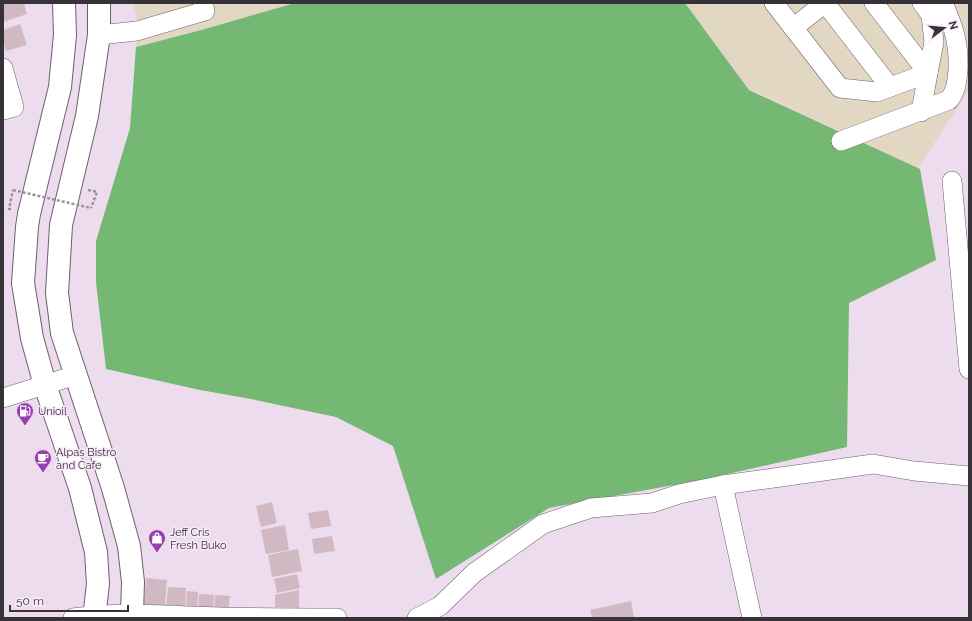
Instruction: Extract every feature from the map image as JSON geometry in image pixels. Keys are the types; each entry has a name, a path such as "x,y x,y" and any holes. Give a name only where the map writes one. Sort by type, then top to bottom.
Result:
{"main road":[{"path":"64,3 65,35 60,87 26,227 23,282 32,338 45,385 80,488 96,552 98,584 94,617"},
{"path":"99,3 98,35 87,116 60,225 57,294 62,333 114,488 129,546 133,582 132,616"},
{"path":"65,35 98,35"}],"street":[{"path":"774,3 840,88 877,92 928,73"},
{"path":"793,28 825,3 890,87"},
{"path":"874,3 928,73"},
{"path":"921,112 934,42 931,15 922,3"},
{"path":"840,141 921,112 949,100 954,93 957,84 958,53 956,37 943,3"},
{"path":"98,35 137,31 204,7"},
{"path":"3,68 14,107 3,110"},
{"path":"952,181 969,369"},
{"path":"3,398 76,375"},
{"path":"417,618 440,606 474,572 543,524 591,508 652,503 679,494 723,485 873,464 914,471 969,476"},
{"path":"723,485 752,618"},
{"path":"73,618 132,616 337,618"}],"path":[{"path":"9,209 13,190 91,208 97,192"}],"shaded area":[{"path":"133,3 295,3 136,47 137,18"},
{"path":"685,3 969,3 969,90 918,168 749,89"}],"green space":[{"path":"295,3 685,3 749,90 920,169 936,260 849,303 847,447 706,479 549,508 436,579 393,446 336,417 200,390 106,369 96,282 96,241 130,128 136,47"}],"building":[{"path":"3,3 24,3 27,14 3,22"},
{"path":"20,24 27,45 6,51 3,40 3,30"},
{"path":"272,502 277,523 261,527 256,506"},
{"path":"328,510 331,526 311,529 308,513"},
{"path":"285,525 289,550 266,554 261,530"},
{"path":"332,536 335,551 314,554 312,539"},
{"path":"298,549 302,571 272,577 268,555"},
{"path":"297,574 300,588 277,593 274,579"},
{"path":"146,578 167,580 165,606 144,605"},
{"path":"168,587 186,588 185,609 166,607"},
{"path":"299,590 299,608 275,607 275,595"},
{"path":"187,591 198,592 197,609 186,608"},
{"path":"199,594 214,595 213,611 198,610"},
{"path":"215,595 230,596 228,613 214,612"},
{"path":"631,601 634,618 592,618 590,610"}],"place":[{"name":"Unioil","path":"25,426"},
{"name":"Alpas Bistro and Cafe","path":"43,473"},
{"name":"Jeff Cris Fresh Buko","path":"157,553"}]}
